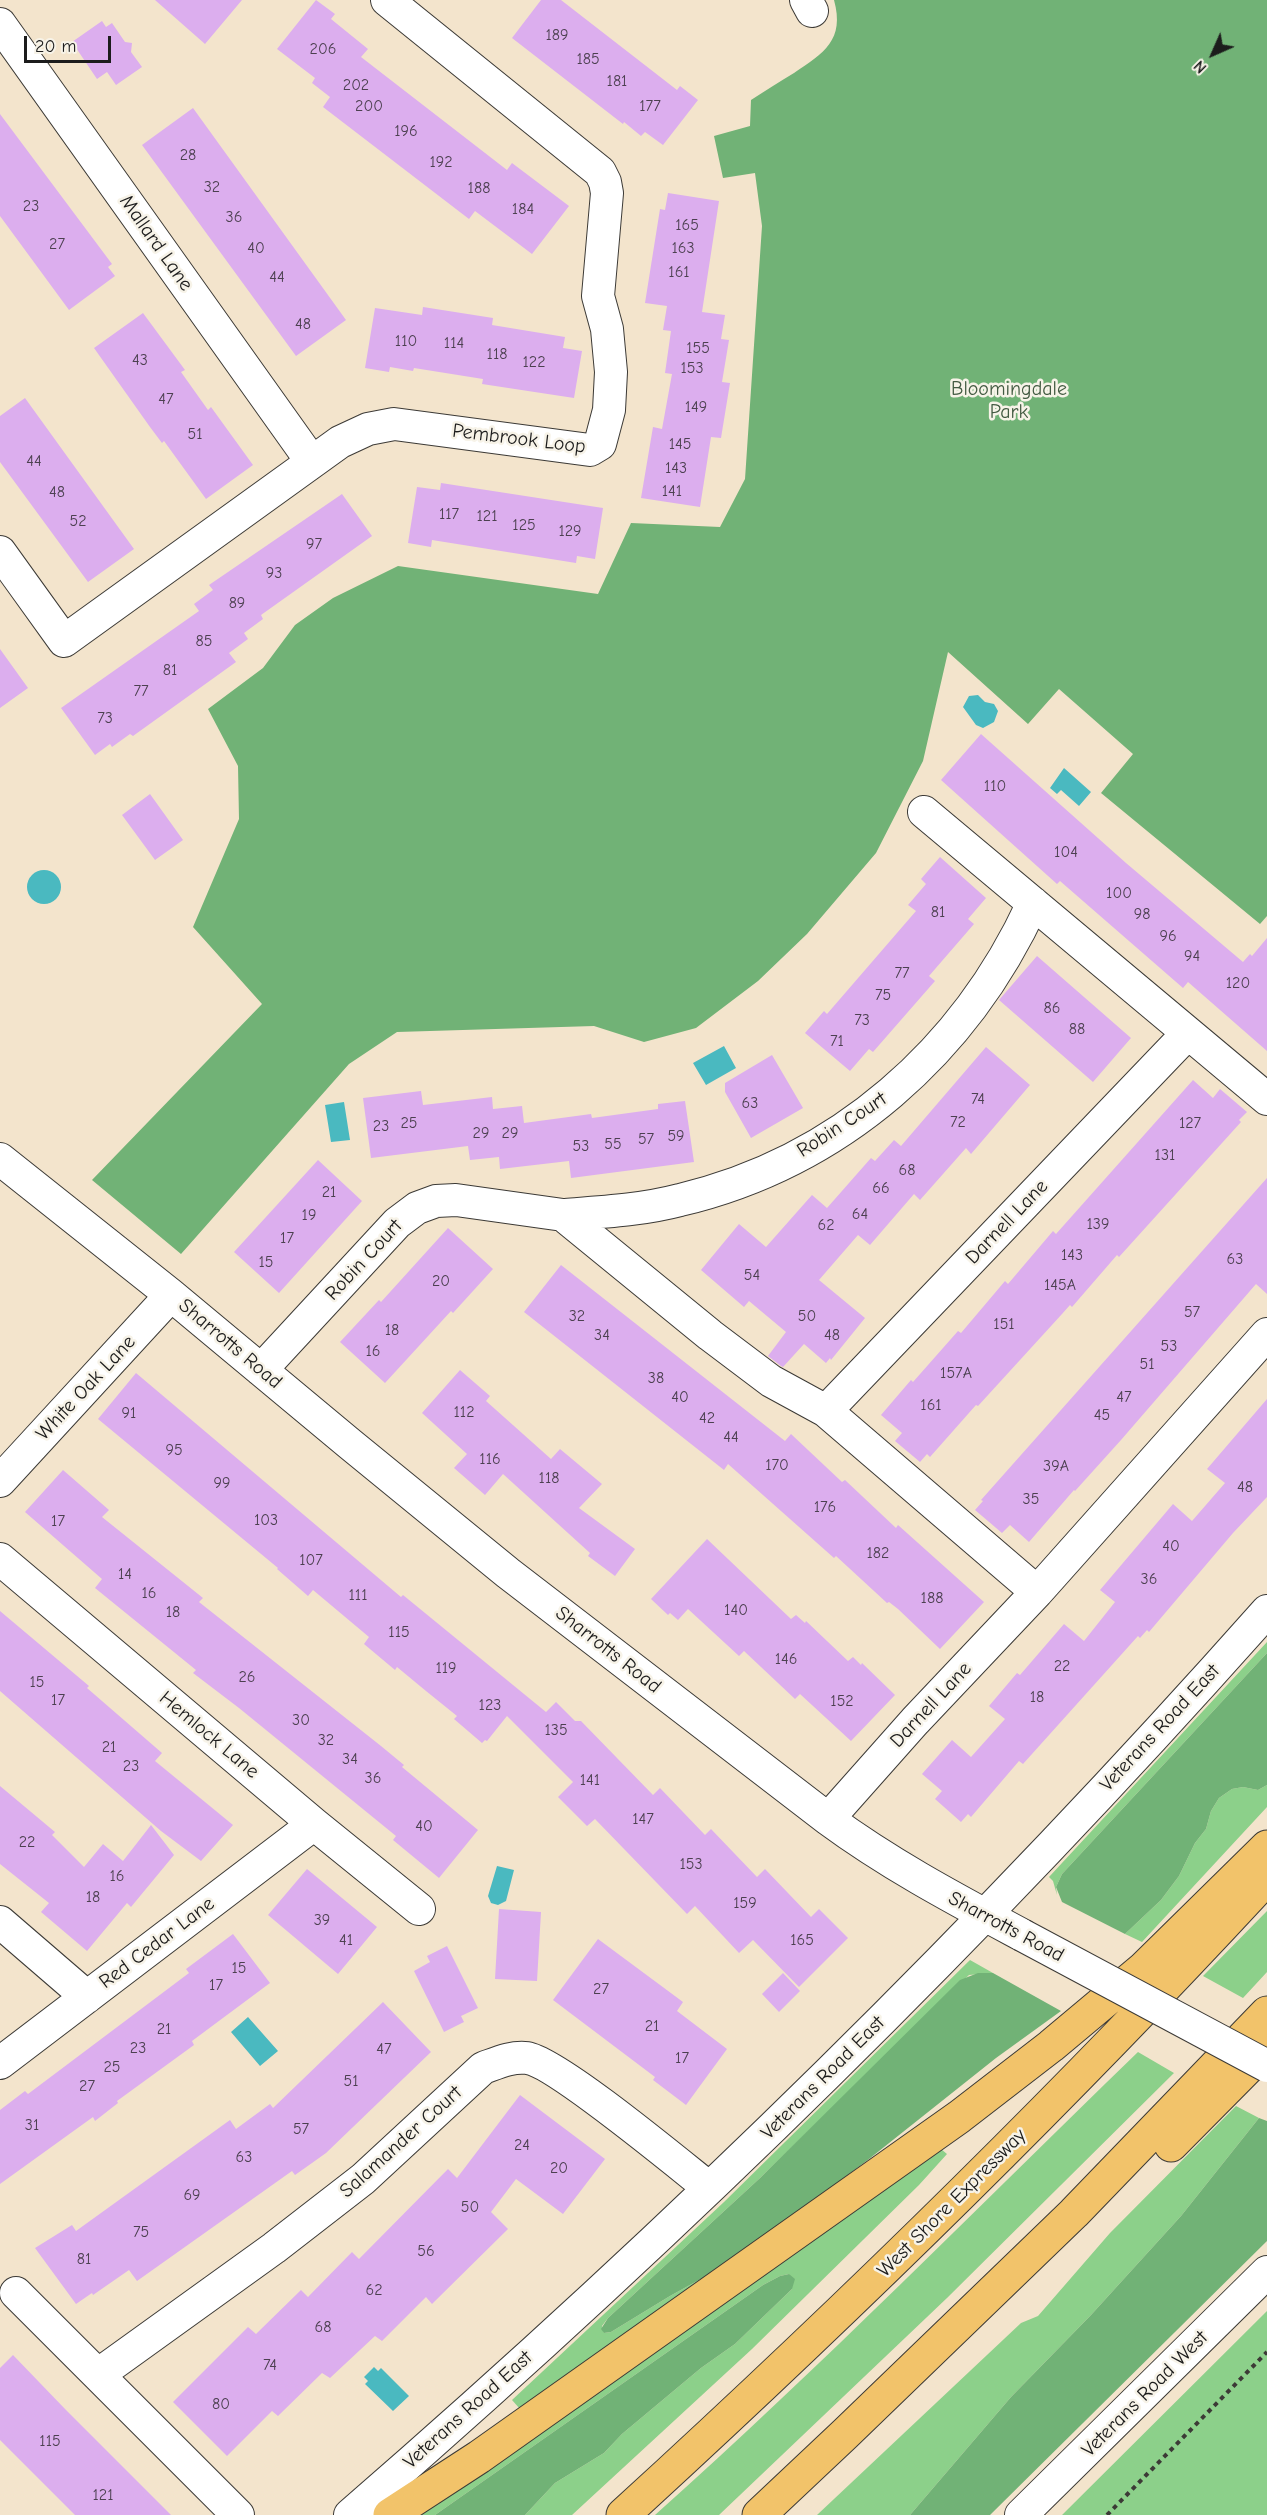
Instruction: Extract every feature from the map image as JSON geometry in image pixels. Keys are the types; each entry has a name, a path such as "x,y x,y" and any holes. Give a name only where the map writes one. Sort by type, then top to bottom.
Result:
{"highway":[{"path":"390,2515 479,2457 968,2110 1143,1970 1267,1847"},
{"name":"West Shore Expressway","path":"622,2515 822,2330 974,2183 1111,2044 1267,1878"},
{"path":"759,2515 1002,2283 1267,2013"},
{"path":"1002,2283 1165,2151 1267,2048"}],"street":[{"path":"0,3 4,0"},
{"name":"Pembrook Loop","path":"0,552 64,641 340,442 368,429 394,424 590,450 600,444 609,410 611,372 607,329 598,296 608,193 605,182 600,172 387,0"},
{"name":"Mallard Lane","path":"0,24 312,462"},
{"path":"924,812 1267,1099"},
{"name":"Robin Court","path":"261,1370 397,1223 417,1208 436,1201 456,1200 563,1215 647,1207 681,1200 737,1183 796,1157 848,1126 896,1090 944,1042 986,990 1019,934 1033,903"},
{"name":"Darnell Lane","path":"826,1411 1188,1033"},
{"name":"Sharrotts Road","path":"0,1159 171,1295 508,1573 828,1819 877,1854 983,1915 1267,2066"},
{"path":"563,1215 710,1335 771,1381 826,1411 1037,1592"},
{"name":"White Oak Lane","path":"0,1481 171,1295"},
{"name":"Darnell Lane","path":"828,1819 915,1721 1037,1592 1267,1334"},
{"name":"Hemlock Lane","path":"0,1559 314,1824 419,1909"},
{"name":"Veterans Road East","path":"350,2515 488,2393 709,2188 873,2029 1160,1729 1267,1611"},
{"name":"Red Cedar Lane","path":"0,2063 314,1824"},
{"path":"0,1922 87,1997"},
{"name":"Salamander Court","path":"99,2374 274,2248 363,2179 483,2068 505,2060 529,2058 567,2079 709,2188"},
{"name":"Veterans Road West","path":"1022,2515 1267,2272"},
{"path":"16,2293 238,2515"}],"path":[{"path":"1107,2515 1267,2352"}],"green space":[{"name":"Bloomingdale Park","path":"834,0 1267,0 1267,916 1260,924 1101,793 1133,754 1059,689 1028,724 948,652 923,761 876,853 807,934 758,981 696,1028 644,1042 594,1026 397,1032 349,1064 181,1254 92,1180 262,1004 193,927 239,819 238,766 208,709 263,668 295,625 333,598 398,566 598,594 631,523 720,527 745,479 762,226 755,173 723,178 714,136 750,126 751,100 823,52 834,35 837,25"},
{"path":"1267,1642 1267,1653 1062,1874 1056,1887 1057,1895 1053,1881 1049,1877"},
{"path":"1267,1653 1267,1785 1258,1790 1243,1787 1232,1789 1219,1798 1211,1811 1206,1829 1195,1843 1179,1876 1161,1900 1125,1934 1062,1902 1056,1887 1062,1874"},
{"path":"1267,1785 1267,1807 1142,1942 1125,1934 1161,1900 1179,1876 1195,1843 1206,1829 1211,1811 1219,1798 1232,1789 1243,1787 1258,1790"},
{"path":"1267,1911 1267,1972 1243,1998 1203,1976"},
{"path":"970,1960 993,1973 969,1975 760,2178 608,2318 602,2326 604,2333 611,2332 726,2265 520,2409 512,2400 724,2202"},
{"path":"978,1973 993,1973 1061,2011 996,2058 869,2159 726,2265 611,2332 604,2333 601,2329 608,2318 760,2178 960,1980"},
{"path":"1138,2052 1174,2073 947,2298 719,2515 655,2515 839,2344"},
{"path":"1236,2106 1259,2118 1181,2216 1091,2315 1011,2397 910,2515 817,2515 1021,2323 1038,2316 1110,2233"},
{"path":"1259,2118 1267,2121 1267,2241 990,2515 910,2515 1011,2397 1091,2315 1181,2216"},
{"path":"941,2149 947,2154 919,2185 752,2349 572,2515 525,2515 555,2483 604,2453 622,2434 701,2368 735,2344 792,2289 789,2274 763,2285 435,2515 416,2515"},
{"path":"789,2274 795,2279 792,2289 735,2344 701,2368 622,2434 604,2453 555,2483 525,2515 435,2515 763,2285"},
{"path":"1267,2311 1267,2515 1062,2515"}],"water":[{"path":"978,695 985,702 994,704 998,711 994,722 983,728 976,725 963,707 969,696"},
{"path":"1064,768 1091,792 1079,806 1061,790 1057,794 1050,788"},
{"path":"44,870 56,875 61,887 56,899 44,904 32,899 27,887 32,875"},
{"path":"724,1046 736,1068 706,1085 693,1063"},
{"path":"344,1102 350,1140 331,1142 325,1105"},
{"path":"497,1866 514,1870 506,1901 498,1905 491,1903 488,1896"},
{"path":"248,2017 278,2051 260,2066 231,2032"},
{"path":"374,2367 378,2371 381,2368 409,2396 393,2411 365,2384 368,2381 364,2377"}],"building":[{"path":"155,0 242,0 205,44"},
{"path":"316,0 335,14 331,19 368,49 361,57 507,170 512,163 569,206 532,254 475,211 469,219 323,107 330,97 312,83 315,78 277,49"},
{"path":"541,0 561,0 677,90 680,86 698,100 663,145 645,132 641,136 624,122 623,124 512,38"},
{"path":"102,21 106,27 112,23 125,42 132,43 131,52 142,67 116,85 107,72 97,79 72,42"},
{"path":"193,108 346,320 296,356 142,145"},
{"path":"0,114 112,264 108,267 115,276 69,310 0,216"},
{"path":"668,193 719,201 702,312 725,315 721,339 729,340 722,382 730,383 721,438 711,437 700,507 641,498 653,427 662,429 672,374 665,373 671,331 663,330 667,306 645,303 660,209 665,210"},
{"path":"423,307 493,318 492,325 565,337 563,348 582,351 574,398 482,384 483,379 414,368 413,371 390,367 389,372 365,368 375,308 422,315"},
{"path":"143,313 185,370 181,372 208,410 211,407 253,465 206,499 164,441 162,443 150,427 94,348"},
{"path":"25,398 134,549 88,582 0,462 0,416"},
{"path":"441,483 603,508 595,559 577,556 576,563 432,540 431,547 408,543 417,487 440,490"},
{"path":"342,494 372,536 261,615 263,619 244,633 248,639 229,653 236,662 133,736 130,734 112,747 110,744 95,755 61,708 199,611 194,604 213,590 209,585"},
{"path":"0,649 28,688 0,708"},
{"path":"981,734 1126,863 1243,962 1250,954 1252,956 1267,938 1267,1051 1188,982 1183,988 1060,881 1057,884 941,780"},
{"path":"150,794 183,840 155,860 122,815"},
{"path":"940,857 986,898 968,919 974,924 929,976 935,981 873,1052 869,1049 850,1071 805,1033 824,1011 827,1014 916,911 908,905 926,884 921,879"},
{"path":"1037,956 1131,1038 1093,1082 999,1000"},
{"path":"986,1047 1030,1085 971,1154 966,1148 920,1200 914,1194 870,1245 858,1235 819,1280 865,1318 831,1360 830,1358 826,1363 804,1344 783,1367 781,1366 768,1356 786,1332 749,1301 744,1307 701,1270 739,1224 766,1247 812,1195 827,1208 871,1158 875,1161 894,1140 901,1146"},
{"path":"772,1055 803,1108 751,1138 725,1092 725,1083"},
{"path":"1193,1080 1213,1098 1220,1089 1247,1112 1239,1120 1241,1122 1119,1257 1117,1255 1072,1307 1070,1305 930,1457 927,1454 920,1462 895,1441 902,1433 881,1415 958,1331 961,1333 1005,1281 1008,1284 1053,1231 1056,1234"},
{"path":"421,1091 423,1105 492,1097 493,1109 522,1106 524,1123 591,1114 592,1118 658,1109 658,1104 685,1101 694,1162 571,1178 569,1161 500,1169 499,1157 470,1160 468,1146 371,1158 363,1098"},
{"path":"318,1160 362,1201 279,1293 234,1252"},
{"path":"1267,1178 1267,1294 1256,1284 1029,1542 1010,1525 1002,1533 975,1510 983,1501 981,1500"},
{"path":"448,1228 493,1269 385,1383 340,1342 379,1300 381,1302"},
{"path":"561,1265 785,1441 791,1434 842,1482 845,1480 896,1528 898,1525 984,1602 940,1649 898,1609 889,1602 887,1603 836,1556 834,1558 728,1464 724,1470 524,1312"},
{"path":"460,1370 490,1396 486,1401 551,1459 560,1449 602,1484 579,1508 635,1549 615,1576 588,1556 590,1553 503,1474 485,1495 454,1468 467,1454 422,1413"},
{"path":"136,1373 401,1597 403,1595 546,1712 556,1702 575,1721 581,1721 653,1795 660,1788 705,1835 711,1829 757,1877 765,1869 811,1917 819,1909 848,1938 799,1987 753,1940 739,1953 695,1906 687,1914 595,1819 587,1826 558,1797 573,1782 507,1716 487,1741 482,1743 454,1719 457,1716 397,1667 395,1670 364,1644 369,1637 313,1590 308,1596 278,1568 98,1419"},
{"path":"1267,1399 1267,1497 1233,1533 1149,1632 1147,1630 1140,1638 1138,1636 1023,1764 1019,1761 971,1817 968,1814 961,1822 935,1799 942,1791 922,1774 952,1740 971,1757 1005,1719 989,1706 1017,1673 1020,1675 1064,1624 1084,1641 1115,1602 1100,1590 1173,1504 1192,1521 1225,1483 1207,1469"},
{"path":"63,1470 109,1510 102,1517 203,1598 199,1602 381,1746 404,1765 402,1767 478,1830 439,1878 393,1840 396,1836 193,1673 196,1670 95,1588 102,1579 25,1512"},
{"path":"707,1539 791,1619 796,1615 805,1623 806,1621 848,1661 853,1657 861,1665 862,1663 895,1695 851,1741 800,1694 795,1699 744,1651 739,1656 688,1609 678,1620 670,1613 668,1615 651,1599"},
{"path":"0,1611 89,1686 87,1688 162,1753 155,1761 233,1825 201,1861 161,1831 0,1691"},
{"path":"0,1786 55,1832 52,1835 84,1867 103,1844 123,1861 151,1825 174,1855 131,1907 127,1903 87,1951 41,1912 49,1903 0,1864"},
{"path":"307,1869 377,1927 338,1974 268,1915"},
{"path":"499,1909 541,1912 537,1981 495,1979"},
{"path":"233,1934 270,1983 192,2041 194,2045 117,2101 118,2103 95,2121 93,2117 0,2184 0,2110 25,2091 28,2094 189,1973 186,1969"},
{"path":"598,1939 683,2002 677,2011 727,2049 686,2105 653,2080 655,2077 553,2000"},
{"path":"447,1946 478,2008 461,2016 464,2022 444,2032 414,1971 430,1962 427,1956"},
{"path":"783,1973 800,1991 779,2012 762,1994"},
{"path":"383,2002 431,2052 326,2153 312,2163 295,2175 292,2171 137,2281 129,2270 76,2304 35,2248 72,2225 76,2231 230,2120 236,2129 270,2104 273,2108"},
{"path":"520,2095 605,2159 563,2214 516,2179 491,2212 508,2229 432,2304 426,2297 382,2341 375,2336 330,2378 322,2373 278,2416 272,2411 227,2456 173,2402 248,2327 256,2334 301,2290 308,2297 352,2252 359,2259 448,2169 457,2178"},
{"path":"13,2355 171,2515 75,2515 0,2440 0,2368"}]}
